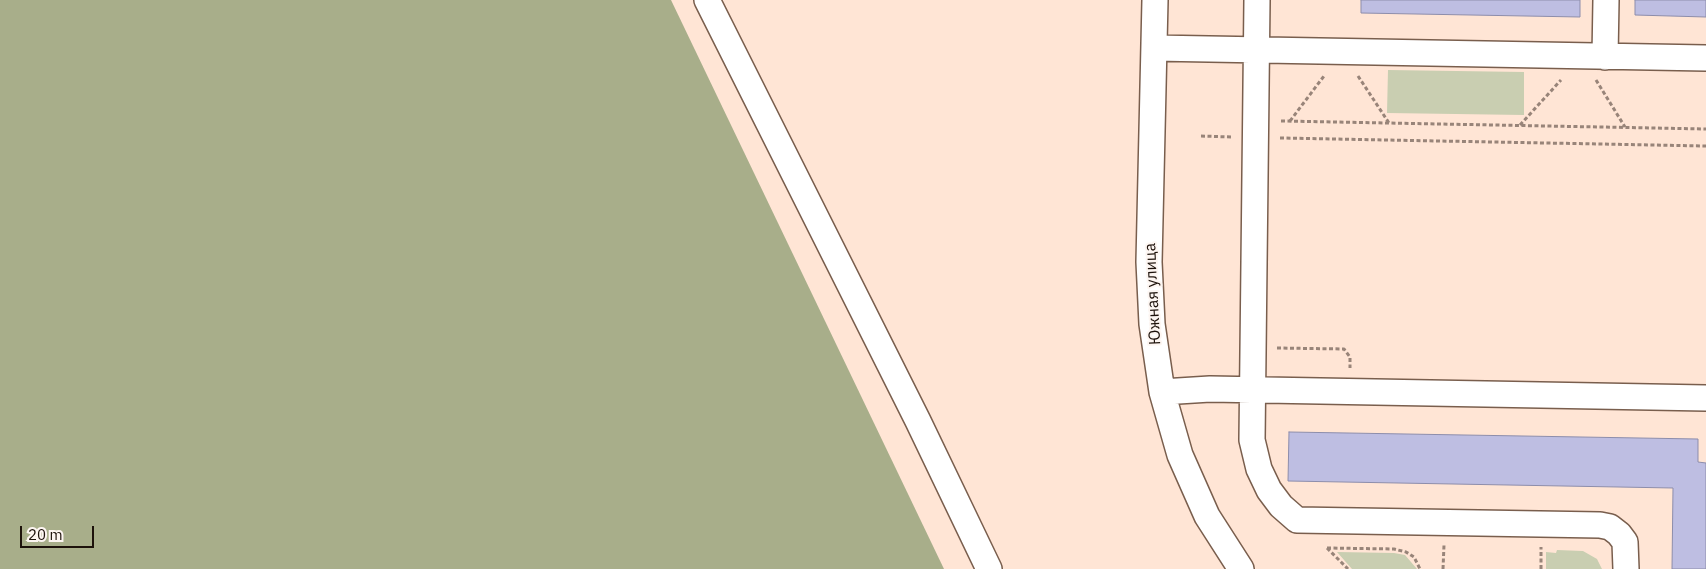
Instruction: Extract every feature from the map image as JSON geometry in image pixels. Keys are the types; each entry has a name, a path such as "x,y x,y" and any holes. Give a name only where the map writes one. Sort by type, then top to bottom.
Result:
{"street":[{"path":"707,0 918,420 989,569"},
{"name":"Южная улица","path":"1155,0 1149,262 1152,324 1162,392 1180,455 1207,516 1241,569"},
{"path":"1258,0 1251,390 1252,440 1258,469 1281,506 1297,520 1600,525 1614,530 1625,542 1626,569"},
{"path":"1593,56 1606,0"},
{"path":"1154,48 1706,58"},
{"path":"1162,392 1251,390 1706,398"}],"path":[{"path":"1290,121 1342,52 1389,123"},
{"path":"1519,126 1593,56 1625,127"},
{"path":"1202,136 1255,129 1290,121 1706,129"},
{"path":"1255,129 1706,146"},
{"path":"1252,347 1344,349 1350,357 1349,392"},
{"path":"1326,548 1394,549 1406,552 1414,557 1420,569"}],"green space":[{"path":"0,0 671,0 944,569 0,569"},
{"path":"1388,70 1524,72 1524,115 1387,113"},
{"path":"1557,550 1583,551 1597,559 1602,569 1546,569 1546,552 1556,553"},
{"path":"1337,552 1394,553 1405,555 1417,569 1352,569"}],"building":[{"path":"1361,0 1580,0 1580,17 1361,13"},
{"path":"1635,0 1706,0 1706,17 1635,15"},
{"path":"1289,432 1698,439 1698,462 1706,463 1706,569 1672,569 1673,488 1288,481"}]}
